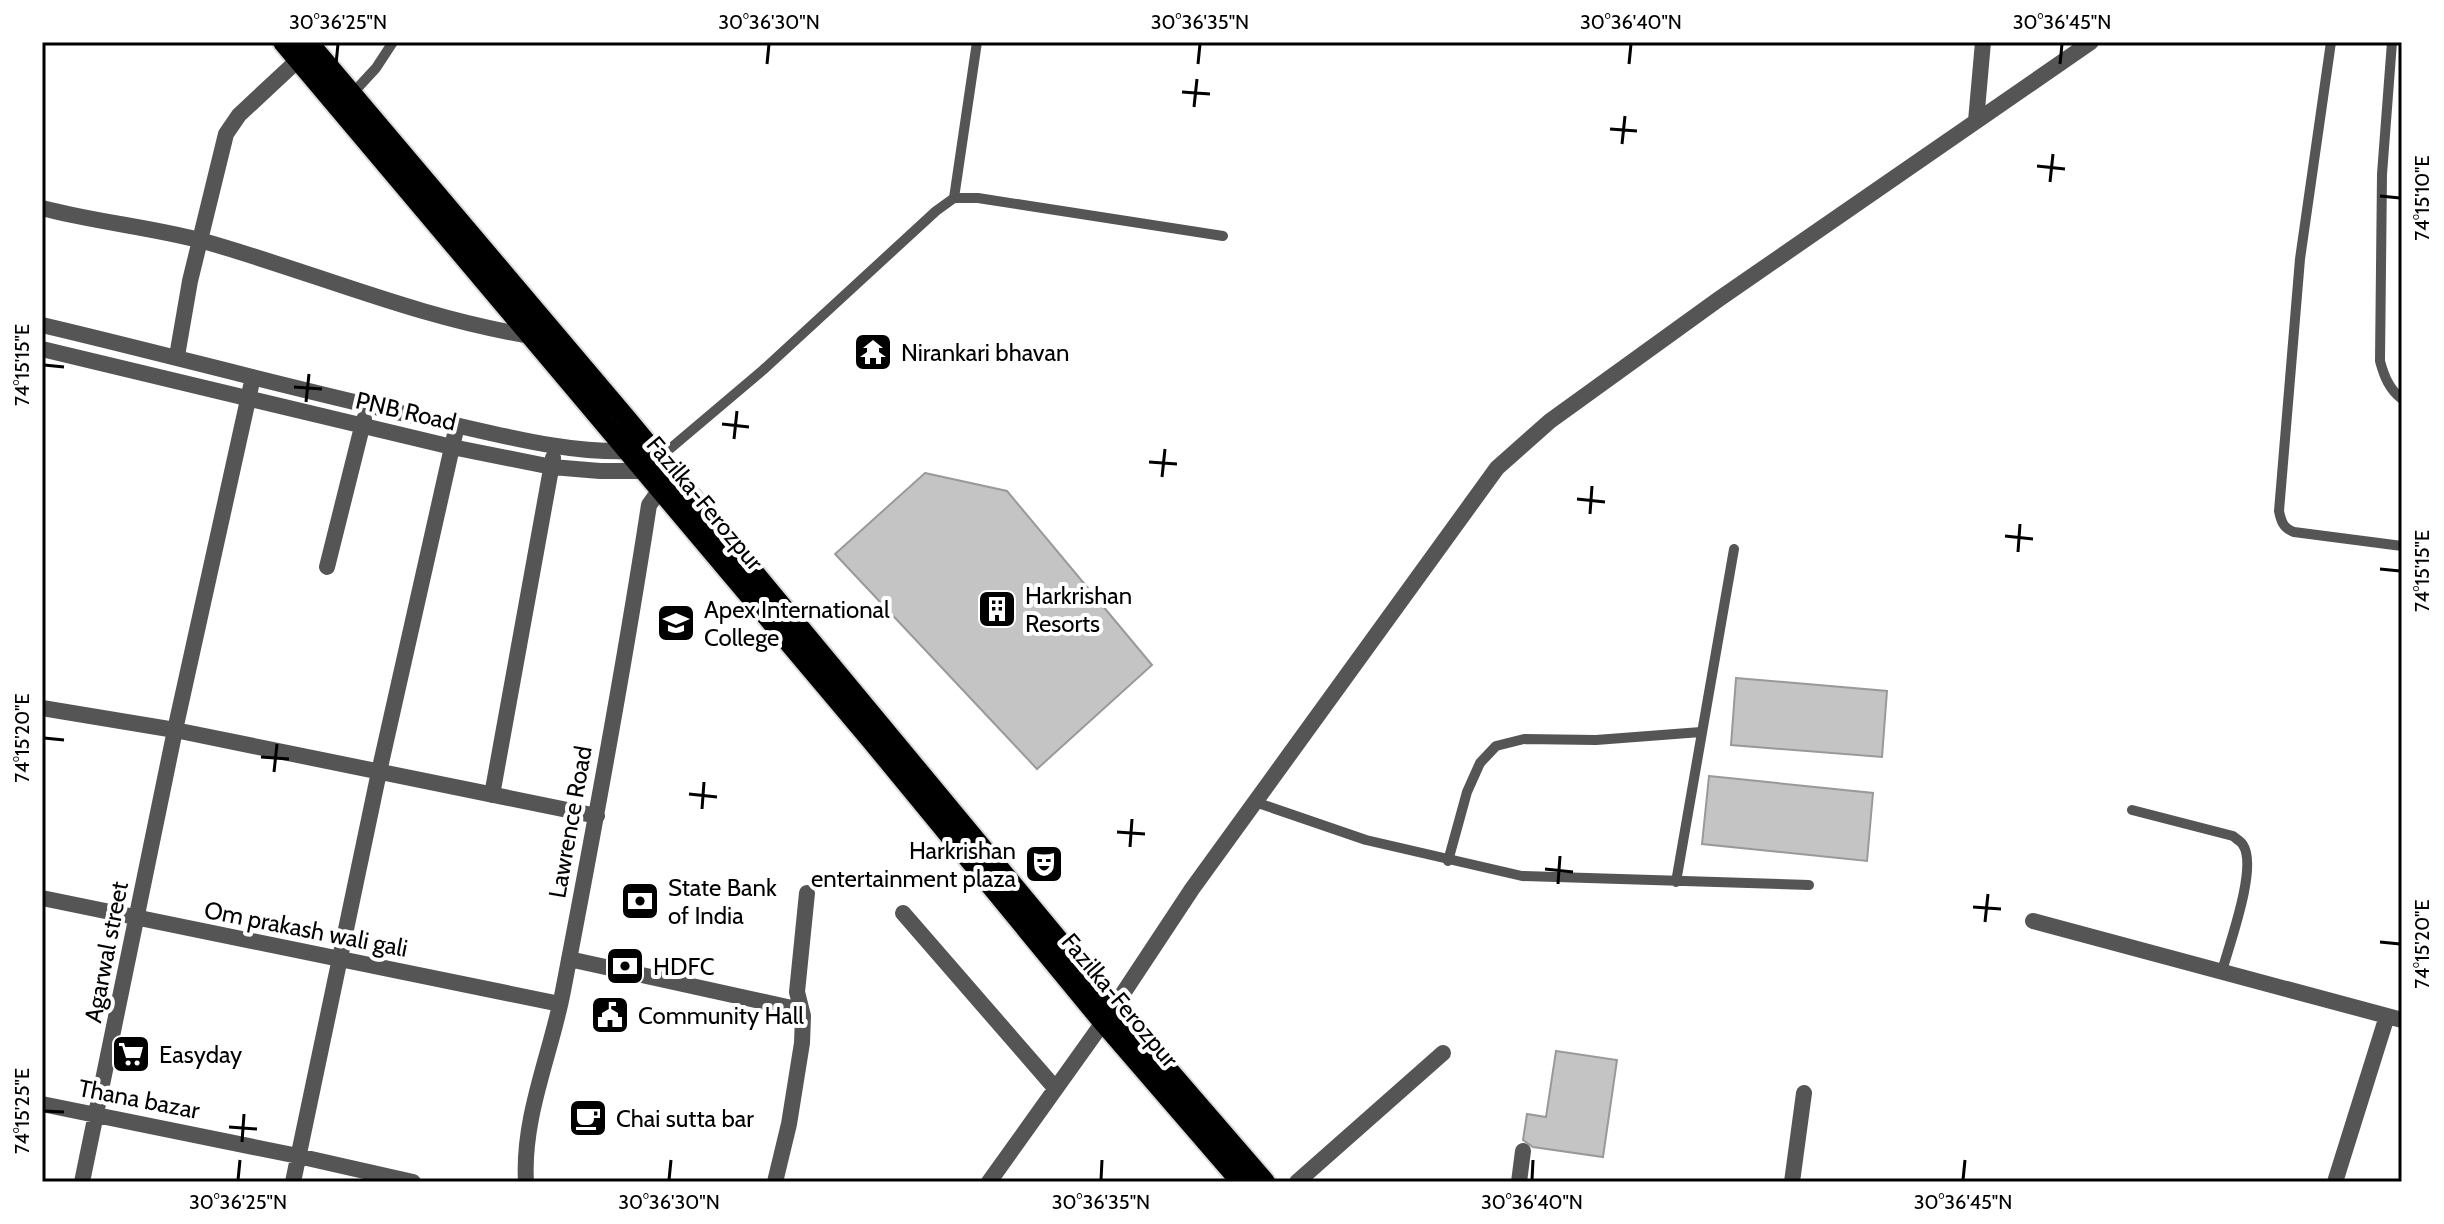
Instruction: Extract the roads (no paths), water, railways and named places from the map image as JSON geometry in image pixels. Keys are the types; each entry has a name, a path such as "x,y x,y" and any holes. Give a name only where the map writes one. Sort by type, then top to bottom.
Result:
{"main road":[{"name":"Fazilka-Ferozpur","path":"283,42 303,51 352,94 660,470 871,740 1108,1014 1265,1182"},
{"name":"Fazilka-Ferozpur","path":"303,51 627,451 660,470"},
{"name":"Fazilka-Ferozpur","path":"1108,1014 1241,1182"}],"street":[{"path":"1976,121 1983,42"},
{"path":"989,1182 1192,889 1497,468 1550,421 1647,351 2091,42"},
{"path":"177,356 200,240 226,134 231,124 303,51"},
{"path":"42,208 200,240 428,313 496,331 531,336"},
{"name":"PNB Road","path":"42,325 365,405 554,446 581,451 627,451"},
{"name":"PNB Road","path":"42,349 452,447 552,467 600,471 660,470"},
{"name":"Agarwal street","path":"82,1182 175,730 253,377"},
{"path":"327,567 363,426 365,405"},
{"path":"293,1182 338,961 457,425"},
{"path":"492,795 554,446"},
{"name":"Lawrence Road","path":"526,1182 528,1140 534,1108 569,959 597,816 649,505 660,470"},
{"path":"42,708 175,730 597,816"},
{"path":"775,1182 789,1124 802,1043 797,992 807,893"},
{"name":"Om prakash wali gali","path":"42,898 560,1004"},
{"path":"903,913 1055,1088"},
{"path":"2033,921 2394,1018 2335,1182"},
{"path":"569,959 801,1010"},
{"path":"1297,1182 1443,1053"},
{"path":"1792,1182 1804,1093"},
{"name":"Thana bazar","path":"42,1104 413,1182"},
{"path":"1519,1182 1523,1151"}],"lane":[{"path":"352,94 376,68 393,42"},
{"path":"954,198 977,42"},
{"path":"2331,42 2300,259 2279,511 2281,522 2294,532 2402,546"},
{"path":"2392,42 2382,174 2380,361 2384,378 2402,399"},
{"path":"660,470 763,370 954,198 978,198 1223,236"},
{"path":"1676,882 1734,549"},
{"path":"1448,861 1467,792 1480,763 1496,746 1524,739 1596,740 1701,732"},
{"path":"1255,802 1366,840 1522,876 1809,885"},
{"path":"2132,810 2233,836 2244,845 2248,865 2245,884 2222,971"}],"place":[{"name":"Nirankari bhavan","path":"873,352"},
{"name":"Harkrishan Resorts","path":"997,609"},
{"name":"Apex International College","path":"676,623"},
{"name":"Harkrishan entertainment plaza","path":"1044,864"},
{"name":"State Bank of India","path":"640,901"},
{"name":"HDFC","path":"625,966"},
{"name":"Community Hall","path":"610,1015"},
{"name":"Easyday","path":"131,1054"},
{"name":"Chai sutta bar","path":"588,1118"}]}
